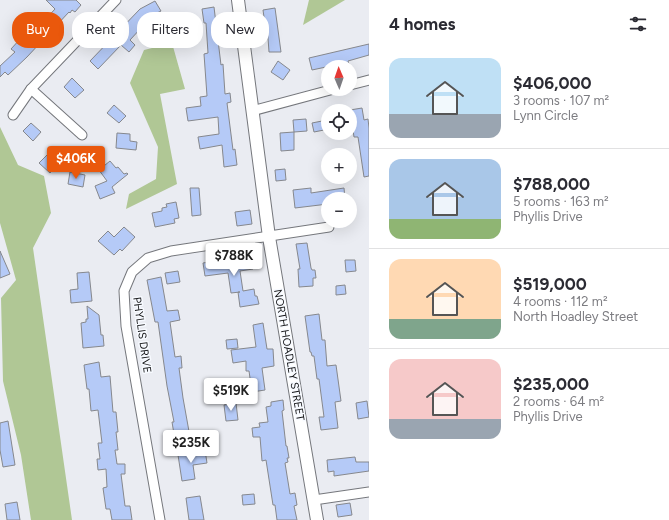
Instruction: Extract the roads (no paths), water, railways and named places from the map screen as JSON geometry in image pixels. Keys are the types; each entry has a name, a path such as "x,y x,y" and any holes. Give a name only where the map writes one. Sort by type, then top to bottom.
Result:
{"street":[{"path":"13,114 31,89 116,0"},
{"name":"NORTH HOADLEY STREET","path":"238,0 269,237 317,520"},
{"path":"357,83 369,80"},
{"path":"31,89 82,135"},
{"path":"252,111 321,92"},
{"name":"PHYLLIS DRIVE","path":"160,520 126,326 124,291 132,272 148,258 171,251 323,228"},
{"path":"314,500 369,492"}]}
